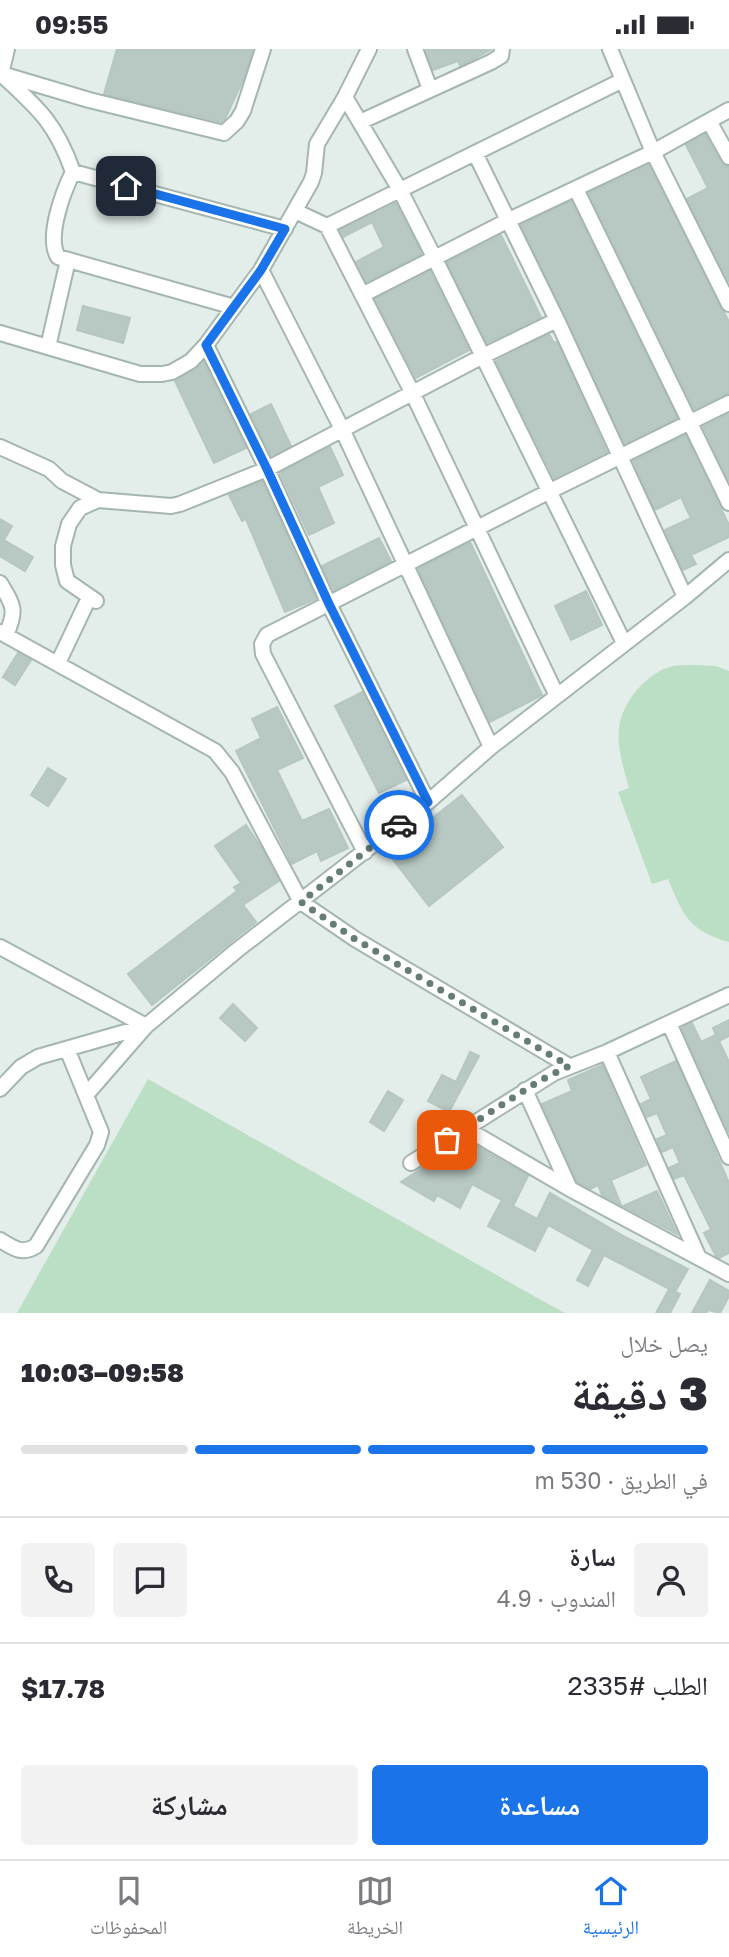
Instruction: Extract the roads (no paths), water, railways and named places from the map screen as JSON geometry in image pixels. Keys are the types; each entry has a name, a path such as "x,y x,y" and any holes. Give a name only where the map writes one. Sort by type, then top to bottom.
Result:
{"street":[{"path":"1,74 7,49"},
{"path":"1,74 89,100 224,133 243,111 263,49"},
{"path":"0,333 140,374 162,374 182,367 199,354 261,270 285,229 313,177 317,144 369,49"},
{"path":"415,49 430,89"},
{"path":"360,122 491,62 501,56 502,49"},
{"path":"610,49 653,152 729,304"},
{"path":"1,74 49,121 64,147 73,172 62,194 54,245 58,257 234,307"},
{"path":"327,226 624,80"},
{"path":"345,97 400,190 624,643"},
{"path":"362,295 509,220 653,152 729,110"},
{"path":"709,121 729,157"},
{"path":"475,153 557,320 685,597"},
{"path":"73,172 285,229"},
{"path":"576,189 729,503"},
{"path":"295,211 327,226 412,393 557,696"},
{"path":"48,347 68,260"},
{"path":"261,270 342,429 491,747"},
{"path":"0,465 4,449 49,470 62,481 99,500 171,506 267,469 557,320"},
{"path":"206,345 329,604 428,802"},
{"path":"365,852 264,654 262,644 267,635 729,403"},
{"path":"58,663 91,603 67,581 63,565 63,546 69,524 80,508 99,500"},
{"path":"86,1094 145,1026 236,951 428,802 491,747 729,560"},
{"path":"0,583 11,601 14,617 3,634 207,746 222,757 301,902 355,939 569,1066"},
{"path":"0,947 145,1026"},
{"path":"411,1163 525,1090 569,1066 607,1052 729,995"},
{"path":"669,1023 729,1157"},
{"path":"0,1089 22,1067 38,1057 145,1026"},
{"path":"0,1240 17,1251 28,1251 36,1246 97,1145 101,1132 67,1049"},
{"path":"607,1052 699,1258"},
{"path":"525,1090 570,1189"},
{"path":"465,1128 570,1189 729,1274"}]}
